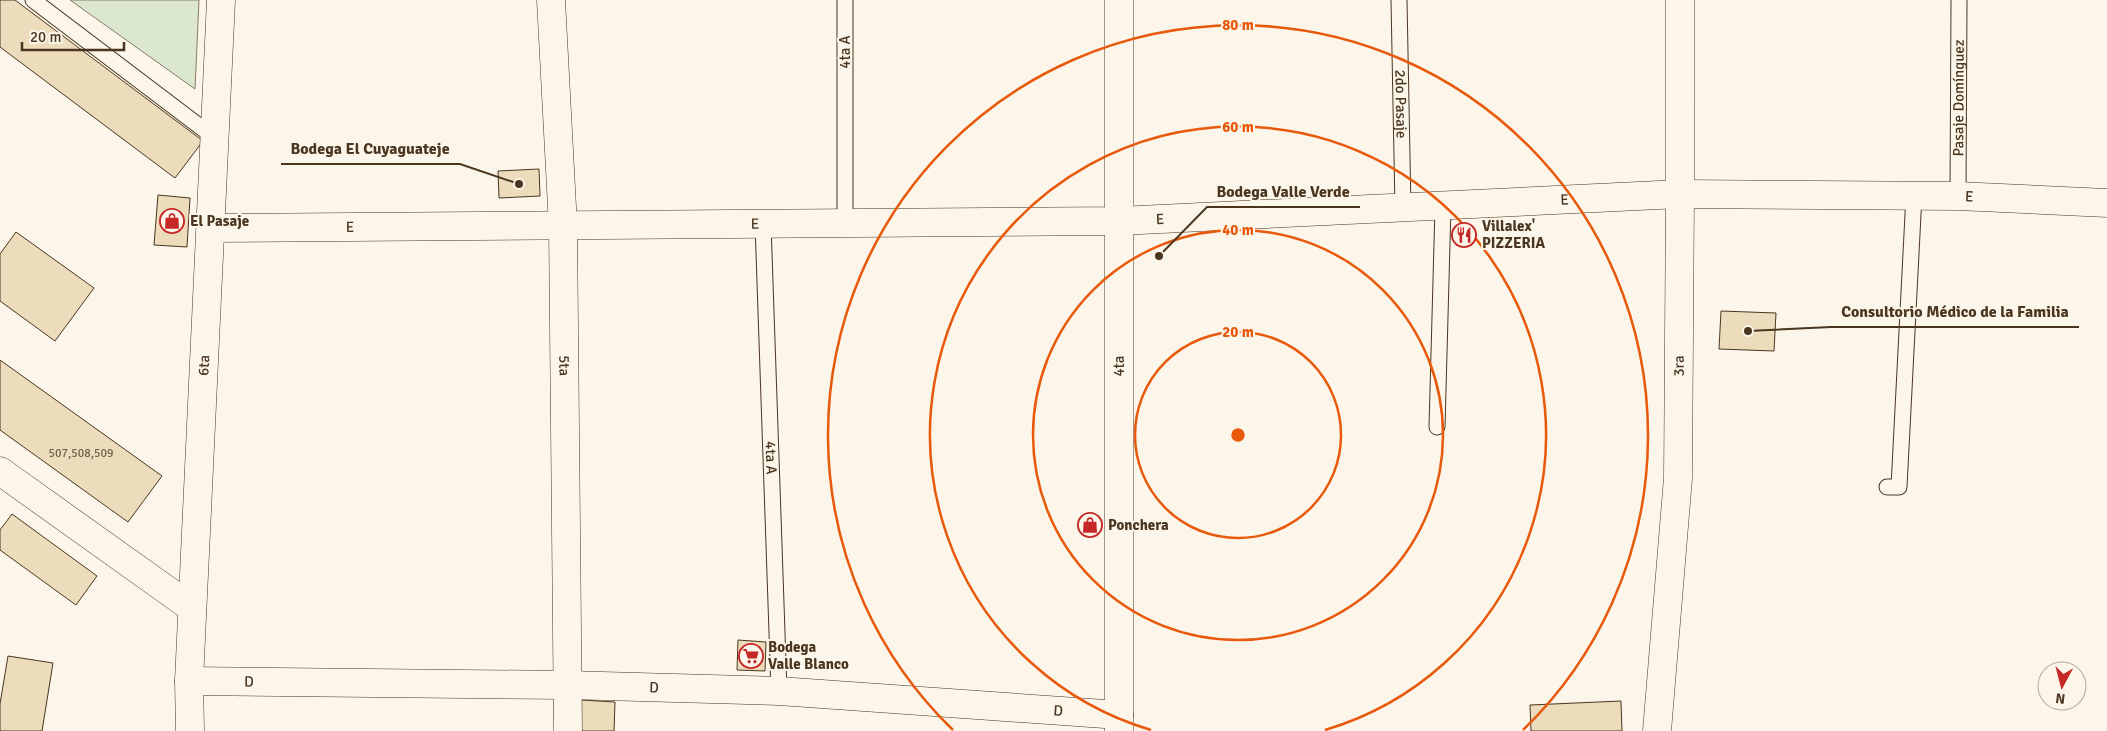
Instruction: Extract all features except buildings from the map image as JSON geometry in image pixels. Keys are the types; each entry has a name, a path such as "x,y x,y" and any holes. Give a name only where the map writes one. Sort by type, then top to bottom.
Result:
{"street":[{"name":"6ta","path":"190,731 189,681 220,0"},
{"name":"5ta","path":"551,0 562,226 568,731"},
{"name":"4ta","path":"1119,0 1119,723"},
{"name":"3ra","path":"1657,731 1678,478 1680,0"},
{"name":"E","path":"211,228 1119,221 1403,209 1680,194 1958,196 2107,204"},
{"path":"0,471 192,608"},
{"name":"D","path":"189,681 567,685 779,691 1119,723"}],"lane":[{"path":"33,0 215,138"},
{"name":"4ta A","path":"845,0 845,223"},
{"name":"2do Pasaje","path":"1399,0 1403,209"},
{"name":"Pasaje Domínguez","path":"1958,196 1959,0"},
{"path":"1888,487 1899,488 1914,195"},
{"path":"1438,427 1443,207"},
{"name":"4ta A","path":"763,224 779,691"}],"green space":[{"path":"70,0 199,0 195,89"}],"place":[{"name":"Bodega El Cuyaguateje","path":"519,184"},
{"name":"El Pasaje","path":"172,221"},
{"name":"Villalex' PIZZERIA","path":"1464,235"},
{"name":"Bodega Valle Verde","path":"1159,256"},
{"name":"Consultorio Médico de la Familia","path":"1748,331"},
{"name":"Ponchera","path":"1090,525"},
{"name":"Bodega Valle Blanco","path":"751,656"}]}
